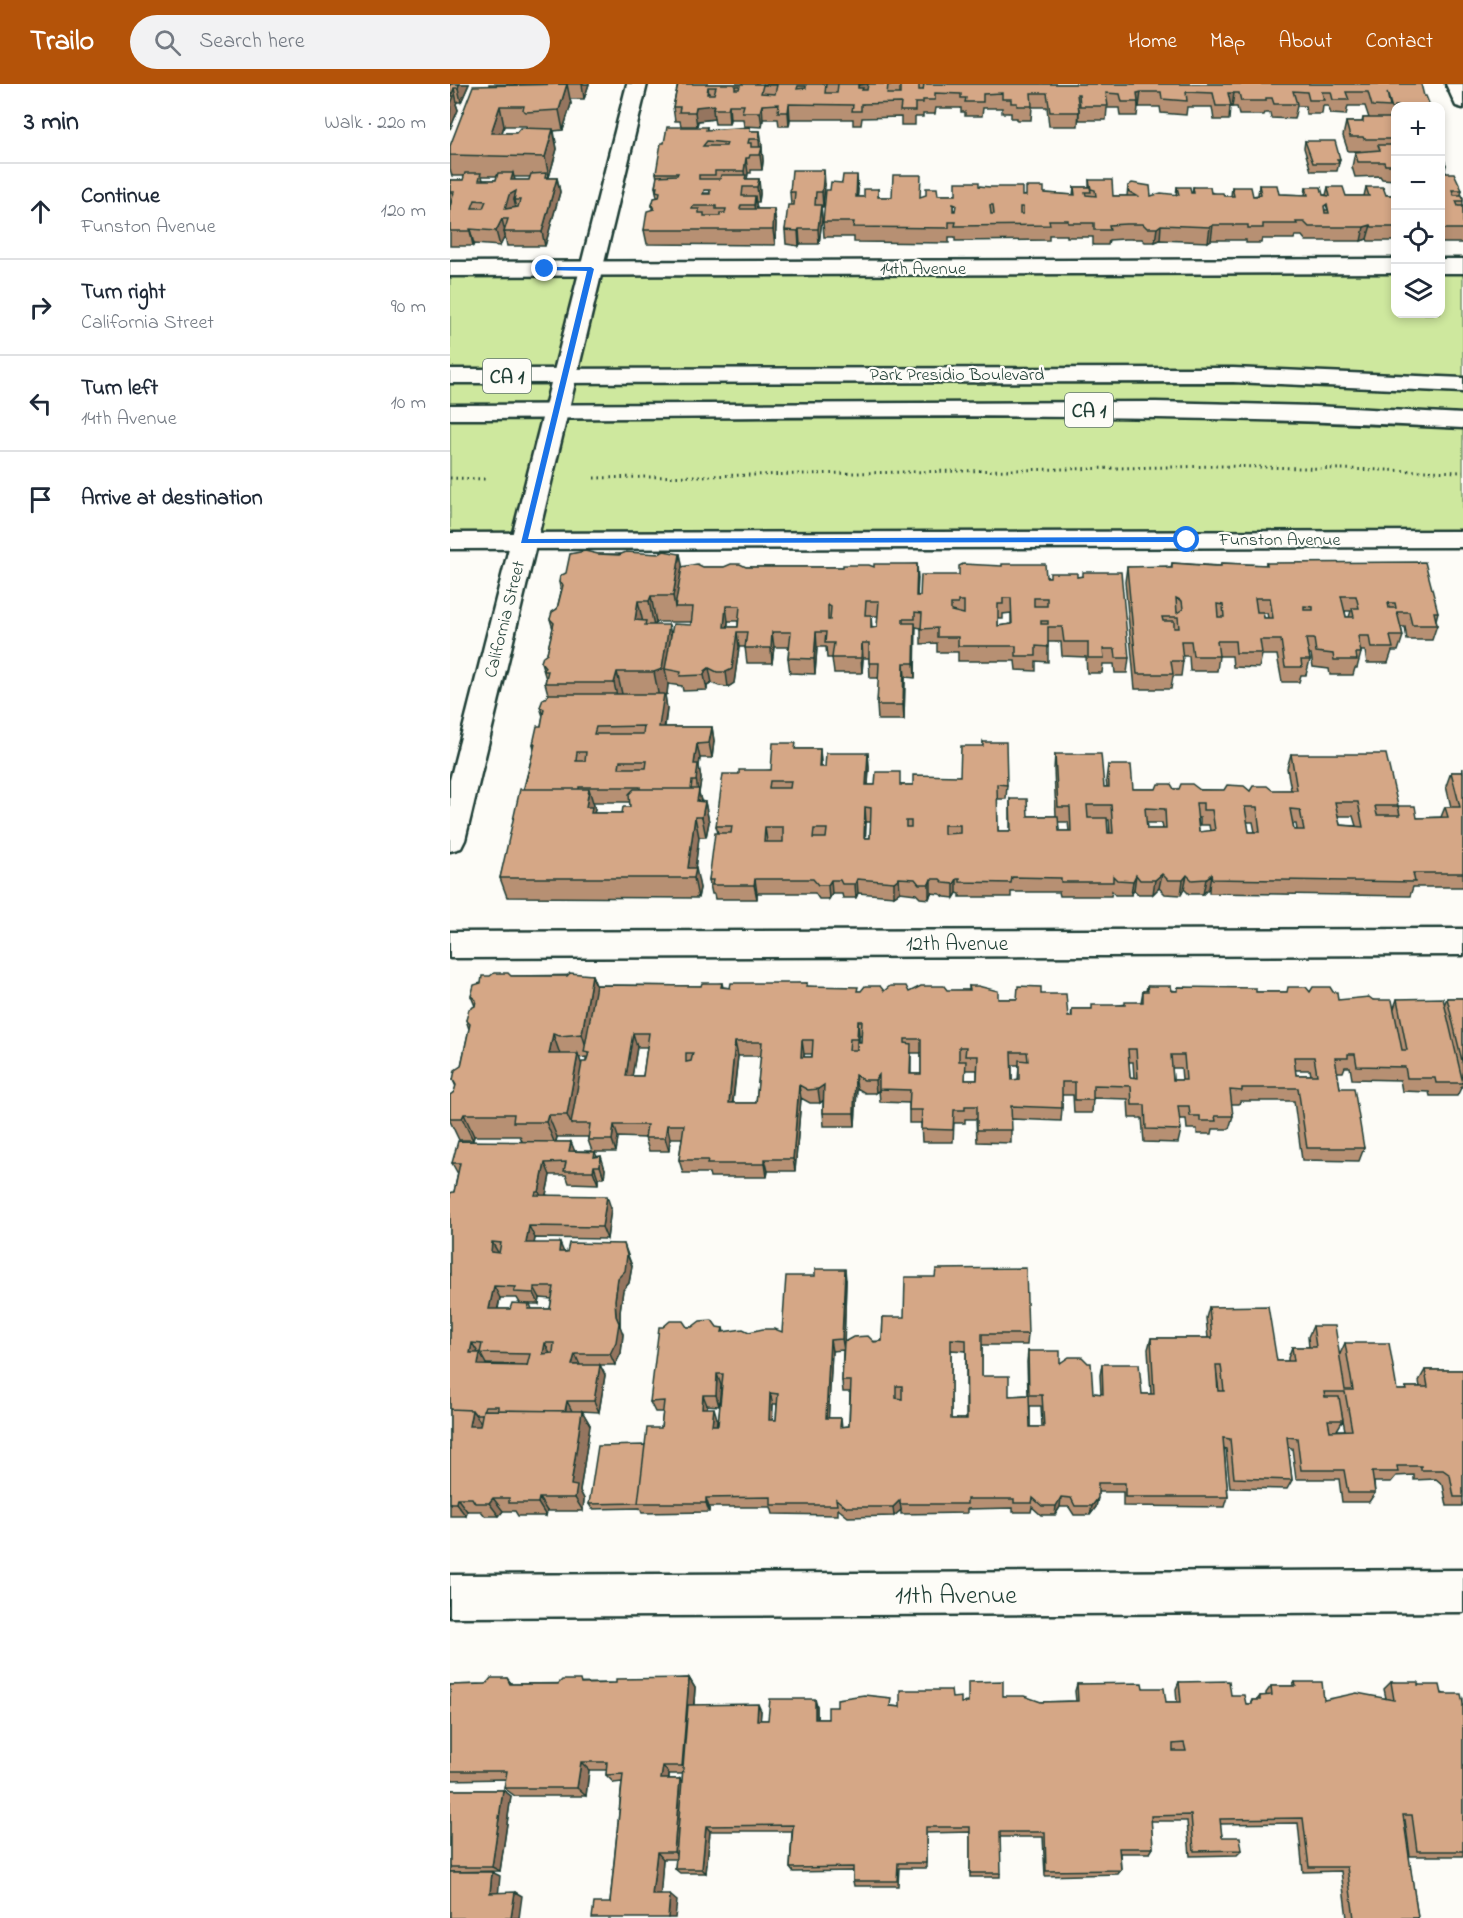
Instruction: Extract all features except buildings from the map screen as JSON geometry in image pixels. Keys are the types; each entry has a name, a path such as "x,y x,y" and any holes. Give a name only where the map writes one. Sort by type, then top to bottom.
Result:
{"main road":[{"name":"California Street","path":"450,840 637,84"},
{"path":"1456,84 1463,102"},
{"name":"14th Avenue","path":"450,269 1391,266"},
{"path":"1445,266 1463,266"},
{"name":"Park Presidio Boulevard","path":"450,376 1221,374 1463,386"},
{"name":"Park Presidio Boulevard","path":"450,411 1191,410 1315,412 1463,421"},
{"name":"Funston Avenue","path":"450,541 1463,539"},
{"name":"12th Avenue","path":"450,945 1463,942"},
{"name":"11th Avenue","path":"450,1596 1463,1591"}],"path":[{"path":"594,478 1221,466 1463,472"},
{"path":"450,478 485,479"}],"green space":[{"path":"1391,266 1391,318 1445,318 1445,266 1463,266 1463,539 450,541 450,269"}],"route":[{"path":"545,269 591,269 524,541 1187,540"}]}
